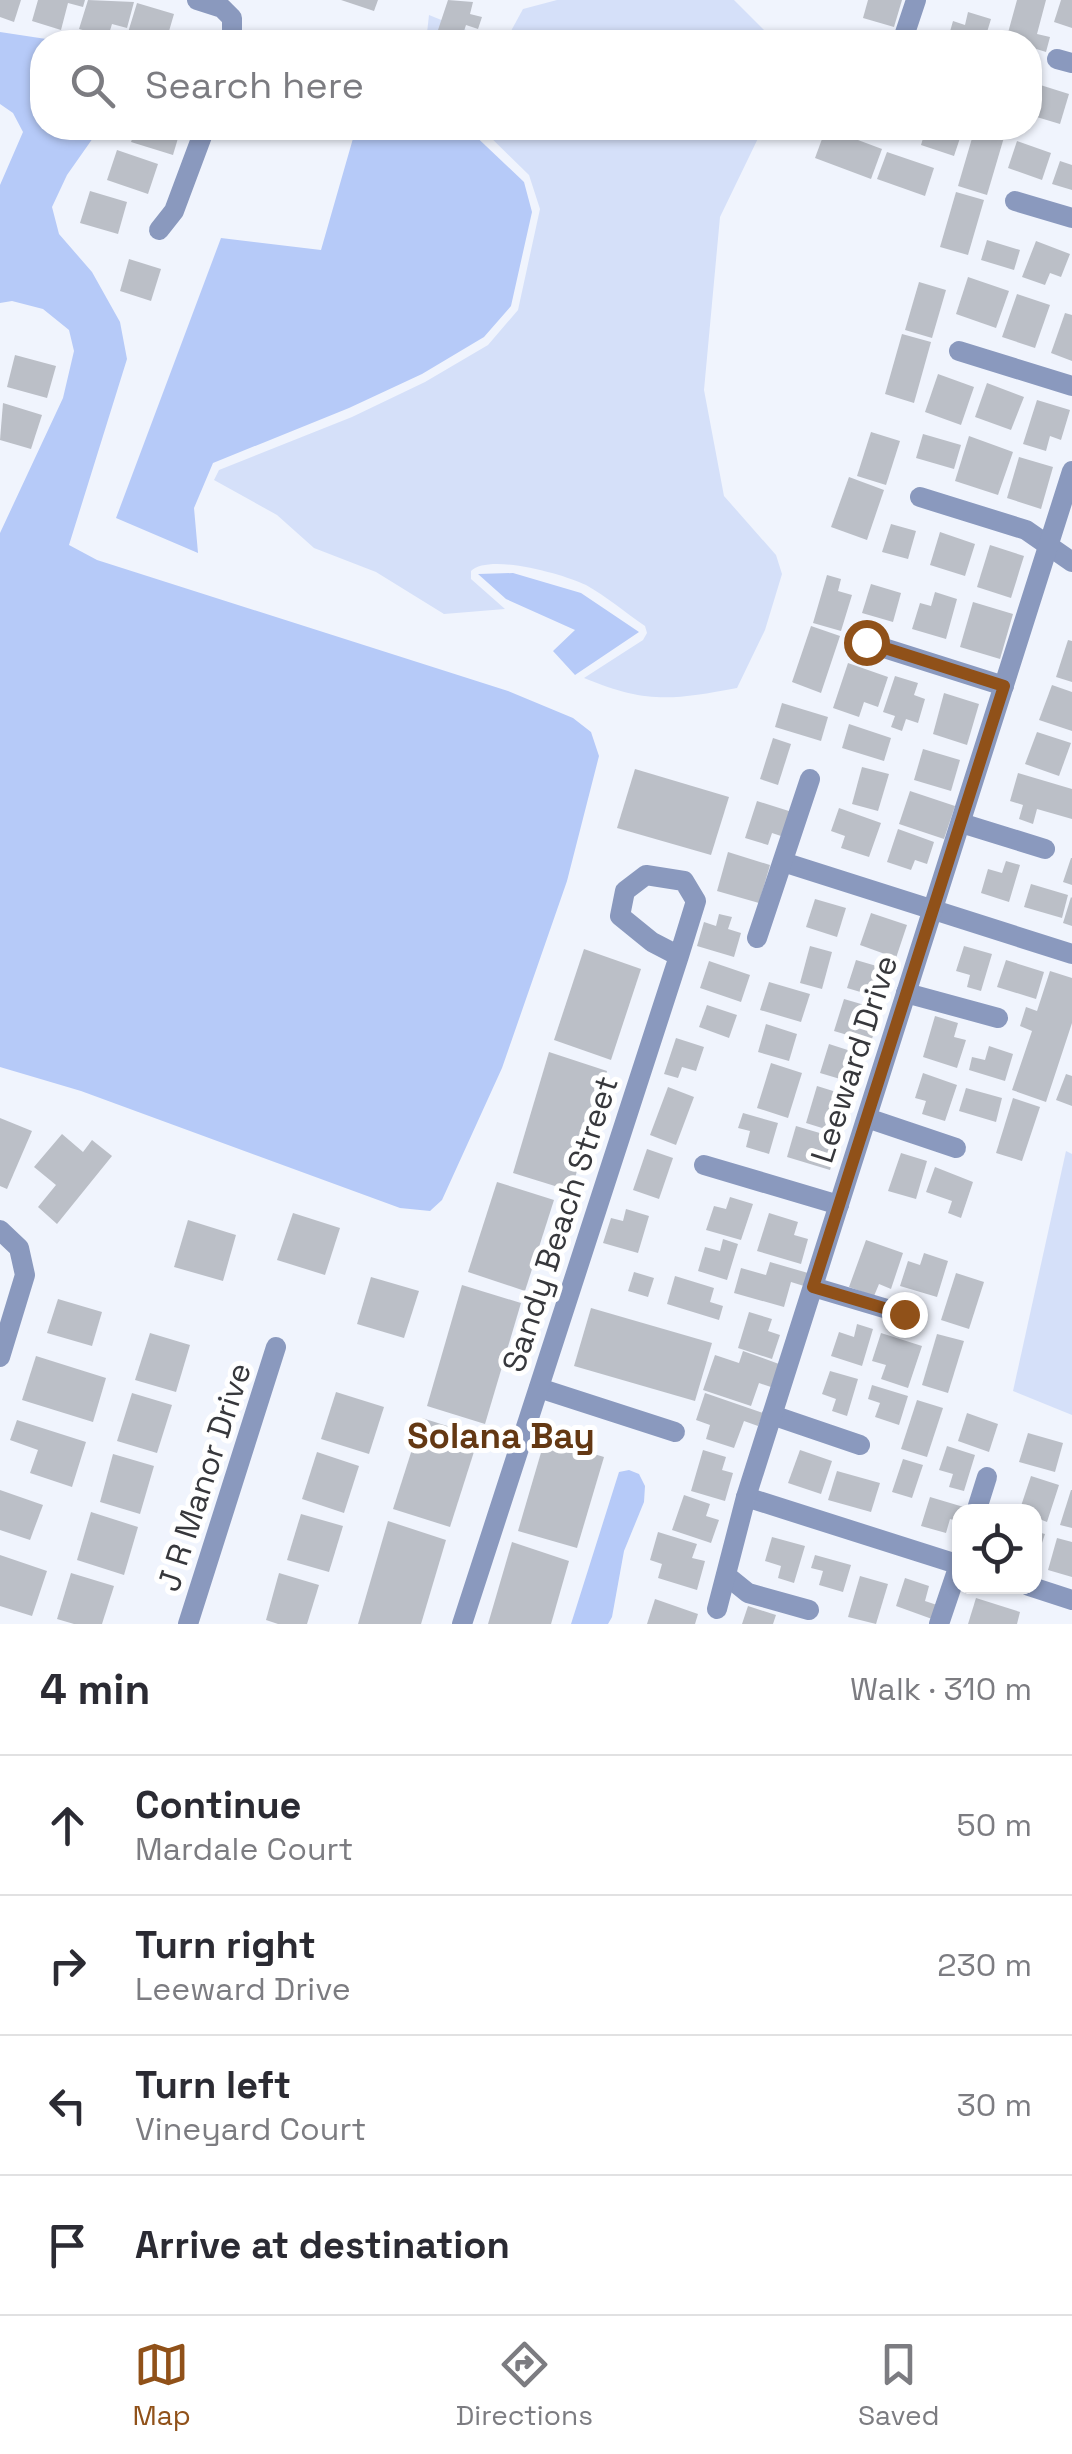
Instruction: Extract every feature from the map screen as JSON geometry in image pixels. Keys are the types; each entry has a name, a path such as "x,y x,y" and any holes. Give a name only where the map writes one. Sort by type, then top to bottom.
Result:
{"street":[{"path":"197,0 222,8 232,18 232,30"},
{"path":"906,30 916,0"},
{"path":"158,230 174,210 200,140"},
{"path":"1014,200 1072,218"},
{"path":"959,351 1072,386"},
{"name":"Leeward Drive","path":"717,1609 746,1498 1072,471"},
{"path":"920,497 1026,530 1072,562"},
{"path":"866,642 1004,686"},
{"path":"757,938 810,779"},
{"path":"961,822 1046,850"},
{"path":"783,862 1072,954"},
{"name":"Sandy Beach Street","path":"462,1624 679,956"},
{"path":"906,993 998,1018"},
{"path":"867,1118 956,1148"},
{"path":"704,1164 839,1205"},
{"path":"0,1230 19,1248 25,1275 0,1357"},
{"path":"813,1287 904,1314"},
{"name":"J R Manor Drive","path":"188,1624 276,1348"},
{"path":"538,1388 675,1432"},
{"path":"772,1415 860,1445"},
{"path":"979,1504 987,1477"},
{"path":"746,1498 952,1562"},
{"path":"727,1576 748,1593 809,1610"},
{"path":"939,1624 952,1585"},
{"path":"1042,1590 1072,1600"}],"shaded area":[{"path":"557,0 734,0 764,30 512,30 523,9"},
{"path":"429,15 466,30 427,30"},
{"path":"493,140 757,140 720,217 704,390 724,496 776,555 782,574 765,630 737,688 695,695 643,696 584,678 643,640 647,633 645,626 586,585 527,567 480,566 471,571 471,579 505,609 444,614 376,572 314,548 277,515 214,480 219,470 352,417 425,382 488,345 518,310 540,209 529,175"},
{"path":"1066,1151 1072,1154 1072,1415 1013,1391"}],"water":[{"path":"0,32 30,37 30,140 92,140 67,175 52,207 59,234 92,272 120,322 127,359 69,545 97,560 508,691 573,718 591,732 599,756 567,881 502,1068 442,1200 430,1211 400,1208 81,1091 0,1067 0,533 63,398 74,351 69,330 43,309 12,301 0,303 0,185 23,132 13,113 0,104"},
{"path":"353,140 480,140 524,182 532,212 511,306 484,337 422,374 349,408 213,463 194,508 198,553 116,518 221,238 321,250"},
{"path":"513,573 581,593 639,632 575,675 553,651 575,630 506,599 478,574"},
{"path":"619,1472 639,1474 645,1486 644,1502 624,1551 612,1617 608,1624 571,1624"}],"building":[{"path":"0,0 21,0 14,22 0,17"},
{"path":"38,0 85,0 83,7 68,3 61,30 32,21"},
{"path":"88,0 134,2 127,28 112,24 110,30 79,29"},
{"path":"341,0 378,0 374,11"},
{"path":"448,0 473,2 470,14 482,17 478,29 466,25 464,30 438,30"},
{"path":"868,0 902,0 894,27 863,18"},
{"path":"1017,0 1046,0 1038,30 1009,30"},
{"path":"1061,0 1072,0 1072,28 1054,22"},
{"path":"137,3 174,14 169,30 129,30"},
{"path":"968,12 991,19 988,30 950,30 953,21 965,25"},
{"path":"1042,35 1050,37 1046,52 1042,51"},
{"path":"1042,86 1069,94 1060,124 1042,119"},
{"path":"132,140 177,140 173,155"},
{"path":"822,140 858,140 882,149 871,179 815,158"},
{"path":"922,140 959,140 954,156 921,145"},
{"path":"971,140 1003,140 987,195 958,186"},
{"path":"1017,141 1051,153 1042,180 1008,168"},
{"path":"117,150 158,164 148,194 107,180"},
{"path":"887,152 934,168 925,196 877,179"},
{"path":"1060,161 1072,165 1072,190 1052,184"},
{"path":"90,191 127,202 118,234 80,223"},
{"path":"956,192 984,200 968,255 940,247"},
{"path":"987,240 1020,250 1014,270 981,260"},
{"path":"1036,241 1070,254 1061,277 1050,273 1045,285 1022,277"},
{"path":"129,259 161,269 151,301 120,291"},
{"path":"968,277 1009,291 996,328 956,314"},
{"path":"919,282 946,290 932,338 905,330"},
{"path":"1017,294 1050,305 1035,348 1002,337"},
{"path":"1065,313 1072,315 1072,361 1051,353"},
{"path":"902,334 931,342 914,403 885,394"},
{"path":"15,355 56,366 47,398 7,387"},
{"path":"938,374 974,387 961,425 925,412"},
{"path":"987,383 1024,397 1011,430 975,417"},
{"path":"1037,400 1070,410 1061,440 1050,436 1046,451 1023,444"},
{"path":"3,403 42,415 31,449 0,440"},
{"path":"871,432 900,441 886,485 857,476"},
{"path":"923,434 961,445 954,469 916,458"},
{"path":"969,436 1013,452 998,495 955,481"},
{"path":"1019,457 1053,467 1041,509 1007,498"},
{"path":"849,477 884,490 867,540 831,527"},
{"path":"891,524 916,531 908,559 882,552"},
{"path":"940,532 975,544 965,576 930,565"},
{"path":"990,545 1024,556 1011,598 977,587"},
{"path":"827,575 841,579 838,591 852,595 841,631 813,623"},
{"path":"871,584 901,593 893,622 862,613"},
{"path":"935,592 957,599 946,639 912,629 920,603 931,606"},
{"path":"973,602 1013,614 1000,659 960,647"},
{"path":"811,626 840,636 821,693 792,682"},
{"path":"1068,640 1072,641 1072,682 1056,677"},
{"path":"848,663 888,677 878,707 864,702 859,717 833,708"},
{"path":"895,676 918,683 914,695 925,699 918,723 906,719 902,731 891,727 895,716 883,712"},
{"path":"1052,685 1072,692 1072,731 1039,720"},
{"path":"944,693 979,704 967,745 933,734"},
{"path":"782,703 828,717 821,741 775,727"},
{"path":"849,724 891,738 884,761 842,748"},
{"path":"1037,732 1071,743 1059,776 1025,764"},
{"path":"773,738 791,744 778,785 760,779"},
{"path":"923,749 960,760 951,791 914,780"},
{"path":"862,767 889,774 878,811 852,804"},
{"path":"635,769 729,797 711,855 617,828"},
{"path":"1018,773 1072,789 1072,819 1037,809 1033,824 1019,819 1023,805 1010,801"},
{"path":"910,791 955,806 944,839 899,824"},
{"path":"757,801 792,812 784,837 772,833 768,845 745,838"},
{"path":"839,808 881,823 869,857 841,848 845,836 831,831"},
{"path":"898,829 934,842 927,864 915,860 911,870 887,862"},
{"path":"728,852 770,865 759,903 717,891"},
{"path":"1072,858 1072,885 1063,882"},
{"path":"1006,861 1020,865 1009,902 981,893 988,869 1002,873"},
{"path":"1031,884 1068,895 1062,918 1024,907"},
{"path":"1072,898 1072,926 1063,923"},
{"path":"815,899 846,908 837,937 806,927"},
{"path":"871,913 907,925 896,958 860,945"},
{"path":"719,914 732,917 728,929 741,933 734,957 697,946 704,922 716,926"},
{"path":"810,946 832,952 822,989 800,983"},
{"path":"964,946 992,954 981,991 967,987 970,975 956,971"},
{"path":"584,949 641,969 611,1060 554,1040"},
{"path":"856,960 880,967 876,981 888,984 884,999 847,988"},
{"path":"1006,960 1044,972 1036,999 997,987"},
{"path":"709,961 750,975 741,1002 700,988"},
{"path":"1050,971 1072,978 1072,1023 1046,1102 1012,1090 1032,1031 1020,1026 1026,1007 1037,1011"},
{"path":"769,982 810,994 801,1022 760,1010"},
{"path":"844,999 868,1006 863,1022 876,1026 871,1042 834,1031"},
{"path":"707,1005 737,1015 729,1038 699,1027"},
{"path":"935,1016 958,1023 954,1037 966,1040 957,1068 923,1057"},
{"path":"766,1024 797,1034 789,1061 758,1052"},
{"path":"676,1038 704,1047 696,1071 682,1067 678,1078 664,1074"},
{"path":"829,1044 854,1052 849,1066 862,1070 857,1084 820,1073"},
{"path":"989,1046 1013,1054 1005,1081 969,1070 972,1057 985,1060"},
{"path":"549,1052 607,1071 571,1191 513,1173"},
{"path":"771,1063 802,1073 788,1118 757,1108"},
{"path":"923,1073 957,1085 945,1121 922,1114 926,1101 915,1098"},
{"path":"1066,1074 1072,1076 1072,1106 1056,1100"},
{"path":"817,1086 846,1095 835,1132 806,1123"},
{"path":"668,1087 694,1097 676,1145 650,1135"},
{"path":"966,1088 1002,1098 996,1122 959,1111"},
{"path":"1013,1098 1040,1107 1022,1161 996,1153"},
{"path":"743,1113 778,1123 769,1154 746,1147 750,1131 738,1128"},
{"path":"0,1118 32,1131 7,1189 0,1186"},
{"path":"796,1126 840,1139 830,1170 787,1157"},
{"path":"62,1134 83,1152 92,1140 112,1156 57,1224 38,1207 56,1185 34,1167"},
{"path":"647,1149 673,1158 659,1199 633,1190"},
{"path":"901,1153 927,1161 916,1199 888,1191"},
{"path":"935,1167 973,1182 961,1218 948,1213 952,1201 926,1192"},
{"path":"497,1182 554,1200 525,1291 468,1272"},
{"path":"730,1197 753,1204 741,1240 706,1230 714,1206 726,1209"},
{"path":"626,1209 649,1216 638,1253 603,1243 611,1218 623,1221"},
{"path":"293,1213 340,1228 325,1275 277,1260"},
{"path":"769,1213 798,1222 794,1235 808,1239 801,1264 757,1251"},
{"path":"188,1220 236,1235 223,1281 174,1267"},
{"path":"723,1239 738,1244 727,1280 698,1271 705,1247 720,1251"},
{"path":"866,1240 903,1253 891,1289 879,1284 874,1296 849,1287"},
{"path":"924,1253 948,1261 937,1297 900,1286 908,1261 920,1265"},
{"path":"770,1262 808,1273 804,1286 791,1282 784,1307 734,1293 741,1268 766,1275"},
{"path":"634,1272 654,1278 648,1297 628,1291"},
{"path":"956,1273 984,1282 969,1329 941,1320"},
{"path":"675,1276 714,1288 710,1302 723,1306 719,1320 667,1304"},
{"path":"371,1277 419,1291 404,1338 357,1324"},
{"path":"462,1285 521,1303 485,1424 427,1406"},
{"path":"58,1299 102,1312 92,1346 47,1333"},
{"path":"591,1308 712,1343 695,1401 574,1366"},
{"path":"749,1312 772,1319 768,1331 780,1335 772,1359 738,1348"},
{"path":"857,1324 873,1329 862,1366 831,1356 839,1332 854,1337"},
{"path":"150,1333 190,1345 176,1392 135,1380"},
{"path":"881,1333 922,1346 908,1388 881,1379 886,1365 872,1361"},
{"path":"937,1334 964,1341 948,1393 922,1385"},
{"path":"743,1351 779,1364 771,1387 759,1383 751,1406 703,1390 715,1355 739,1363"},
{"path":"36,1356 106,1378 93,1422 22,1400"},
{"path":"830,1371 858,1379 847,1416 832,1411 836,1399 822,1394"},
{"path":"872,1385 908,1396 899,1425 875,1417 880,1403 868,1399"},
{"path":"336,1392 384,1407 369,1454 321,1439"},
{"path":"132,1393 172,1405 157,1453 117,1441"},
{"path":"705,1393 763,1413 758,1426 744,1421 734,1448 706,1439 710,1425 696,1420"},
{"path":"917,1400 943,1408 927,1457 901,1449"},
{"path":"967,1413 998,1424 989,1452 958,1441"},
{"path":"422,1418 479,1436 450,1527 393,1509"},
{"path":"17,1420 86,1442 72,1487 30,1473 38,1450 10,1440"},
{"path":"1028,1433 1063,1443 1055,1472 1019,1462"},
{"path":"545,1439 604,1457 577,1548 518,1531"},
{"path":"947,1446 975,1455 964,1491 949,1487 953,1474 939,1470"},
{"path":"703,1450 726,1457 722,1470 733,1473 725,1501 691,1491"},
{"path":"800,1450 832,1461 821,1494 788,1483"},
{"path":"317,1452 359,1466 344,1513 302,1499"},
{"path":"113,1454 154,1466 140,1514 100,1502"},
{"path":"903,1459 923,1465 912,1498 892,1492"},
{"path":"837,1471 880,1483 871,1512 828,1500"},
{"path":"1031,1476 1059,1485 1047,1522 1042,1520 1042,1504 1022,1504"},
{"path":"0,1490 43,1505 30,1540 0,1530"},
{"path":"1072,1490 1072,1528 1060,1525"},
{"path":"684,1495 710,1504 706,1516 719,1520 711,1543 672,1530"},
{"path":"930,1497 954,1504 946,1533 921,1526"},
{"path":"91,1512 138,1527 124,1575 77,1560"},
{"path":"301,1514 343,1526 329,1572 287,1560"},
{"path":"388,1521 446,1540 421,1624 358,1624"},
{"path":"658,1532 697,1544 692,1558 705,1561 697,1590 658,1578 662,1564 650,1560"},
{"path":"772,1537 805,1546 794,1583 778,1578 781,1566 765,1561"},
{"path":"1057,1538 1072,1542 1072,1577 1048,1570"},
{"path":"512,1542 569,1561 551,1624 488,1624"},
{"path":"0,1555 47,1571 32,1616 0,1606"},
{"path":"815,1555 851,1565 843,1592 819,1585 823,1571 811,1568"},
{"path":"71,1573 114,1586 102,1624 74,1624 57,1619"},
{"path":"279,1573 319,1585 307,1624 266,1620"},
{"path":"860,1576 888,1584 876,1624 848,1617"},
{"path":"905,1578 929,1586 925,1601 937,1605 932,1619 896,1606"},
{"path":"976,1598 1020,1612 1017,1624 968,1624"},
{"path":"655,1599 698,1614 695,1624 647,1624"},
{"path":"748,1606 776,1615 773,1624 742,1624"}],"district":[{"name":"Solana Bay","path":"501,1436"}],"route":[{"path":"866,642 1004,686 813,1287 904,1314"}]}
